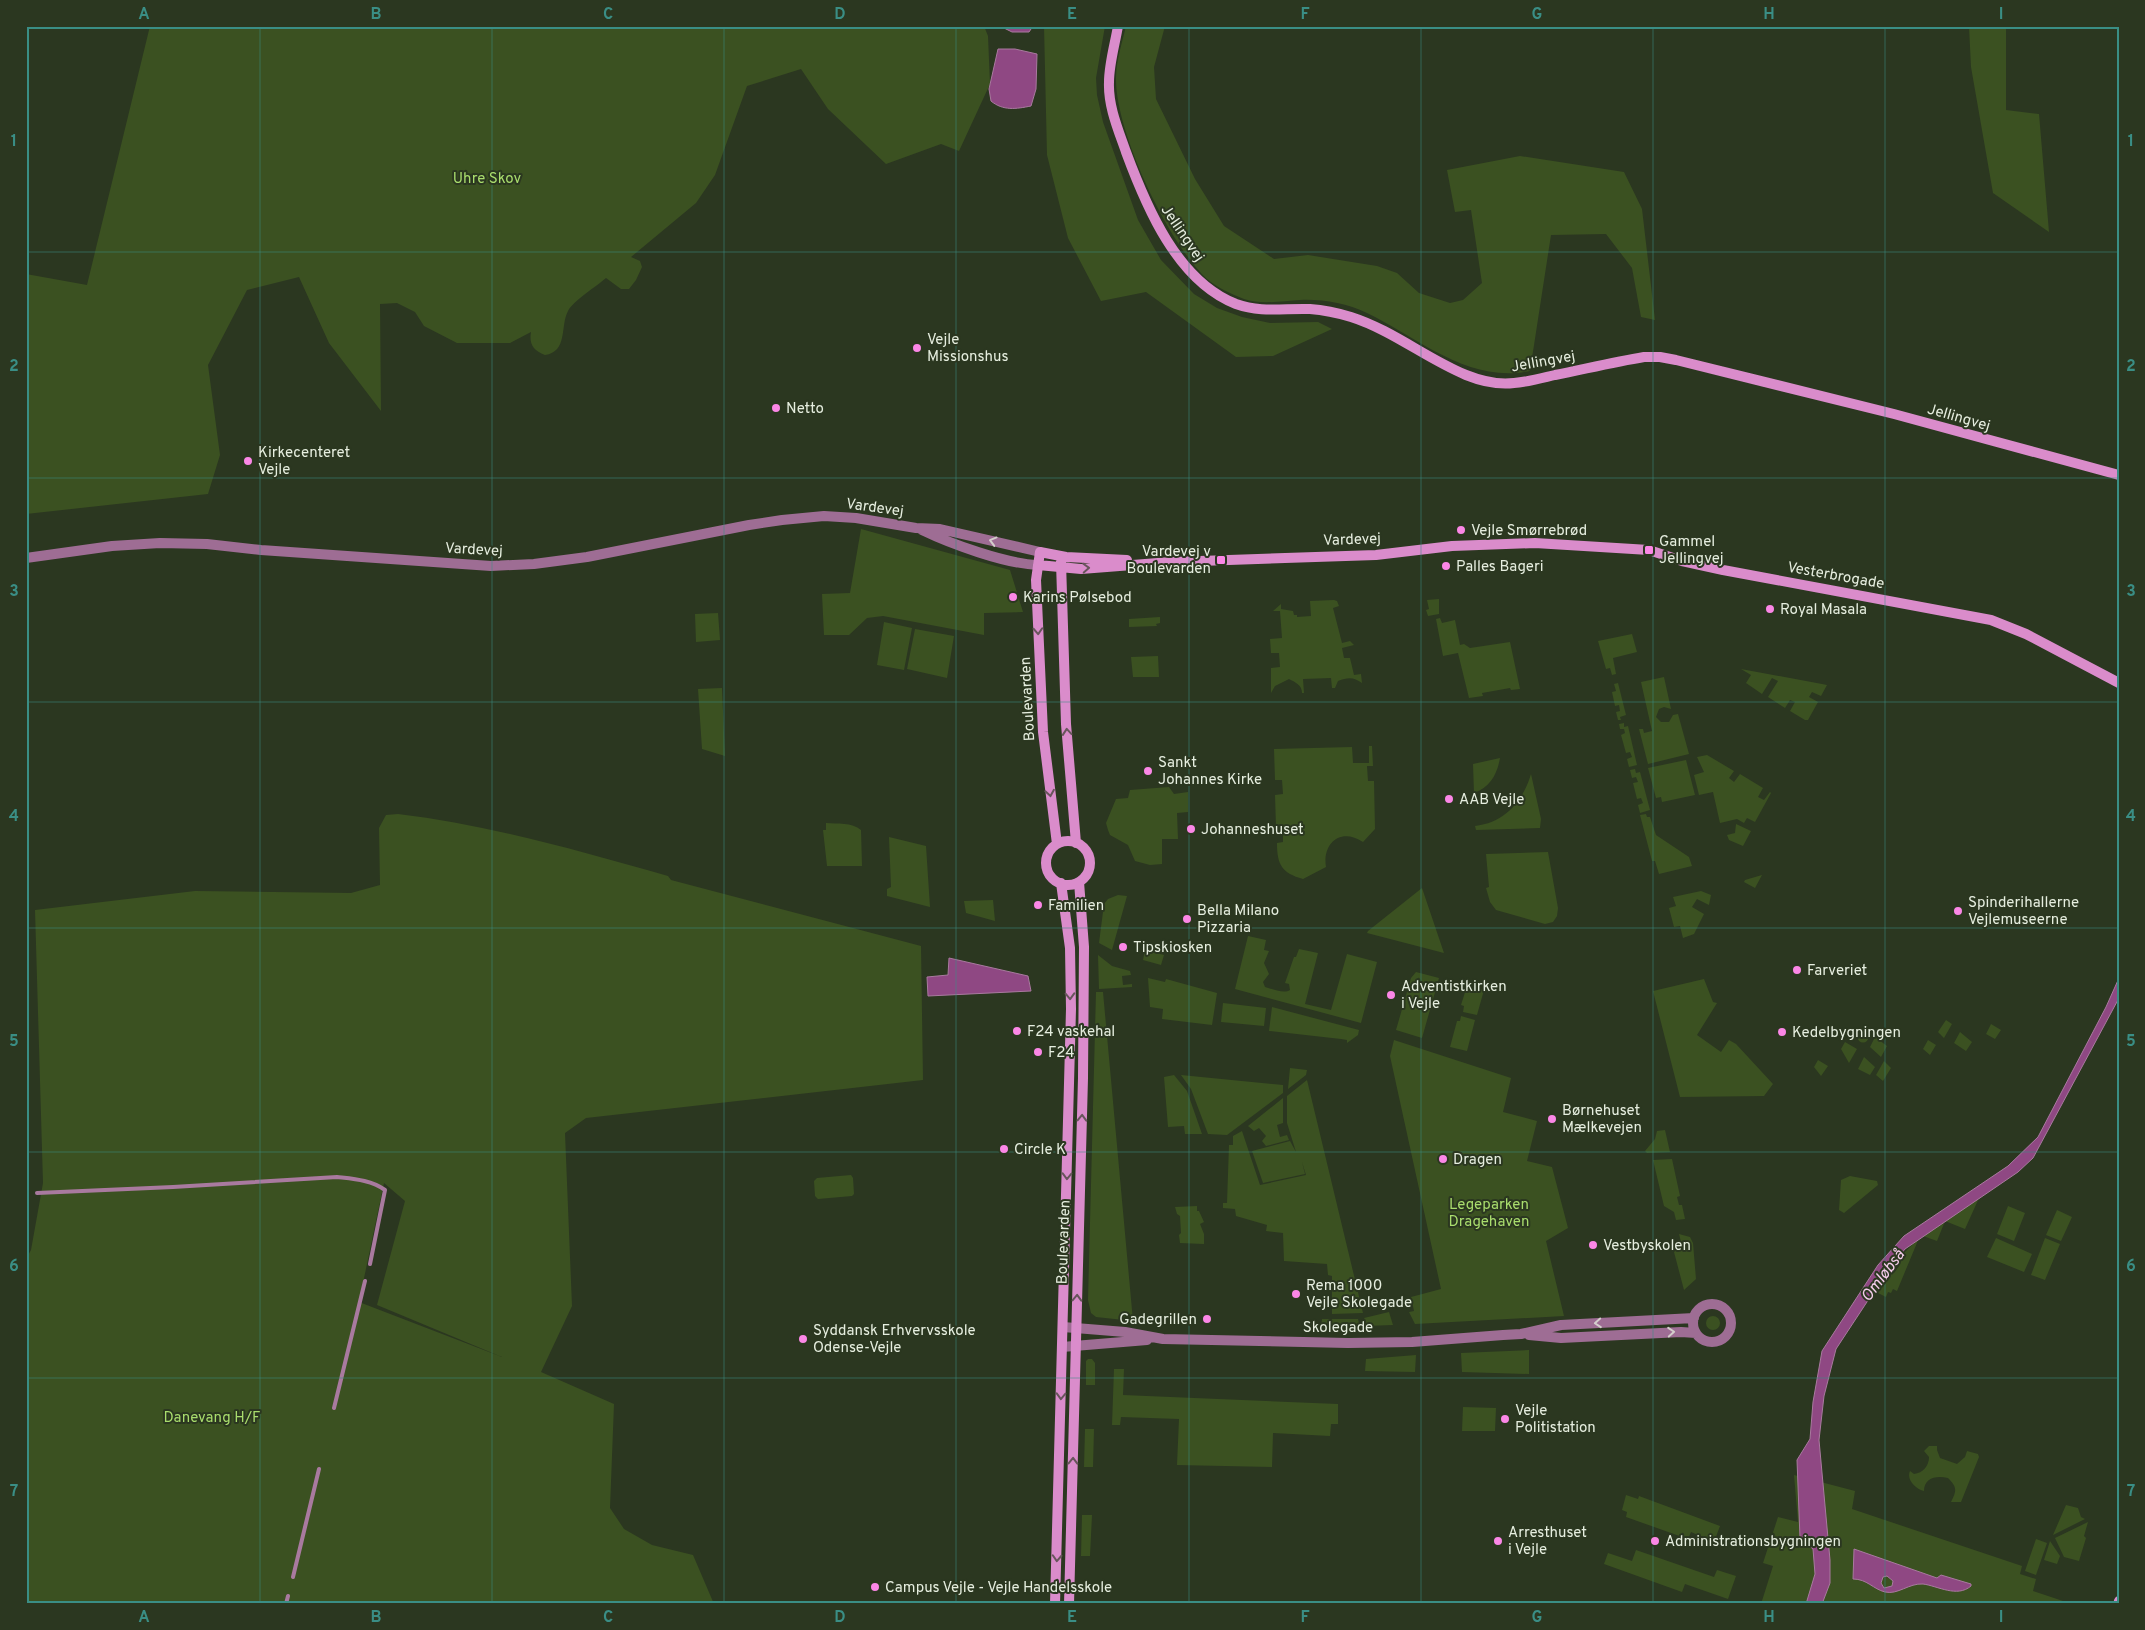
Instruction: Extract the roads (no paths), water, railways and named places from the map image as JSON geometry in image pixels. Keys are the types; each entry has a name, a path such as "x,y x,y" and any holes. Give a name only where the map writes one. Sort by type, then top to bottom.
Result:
{"main road":[{"name":"Jellingvej","path":"1118,26 1108,82 1119,133 1143,197 1173,250 1190,271 1217,294 1233,303 1267,311 1312,309 1352,317 1463,374 1500,383 1526,381 1644,357 1676,360 1894,414 2119,475"},
{"name":"Vardevej","path":"1038,565 1081,569 1171,562 1361,556 1452,546 1535,543"},
{"name":"Vesterbrogade","path":"1535,543 1649,550 1682,561 1723,570 1991,620 2026,634 2119,683"},
{"name":"Vardevej","path":"1040,552 1062,556 1171,562"},
{"name":"Boulevarden","path":"1040,552 1037,614 1043,732 1057,844"},
{"path":"1062,556 1060,568 1066,724 1076,843"},
{"path":"1063,842 1076,843 1086,850 1090,862 1087,874 1079,882 1061,884 1052,877 1047,867 1048,856 1057,844 1063,842"},
{"name":"Boulevarden","path":"1069,1604 1083,1021 1084,947 1079,882"},
{"name":"Boulevarden","path":"1055,1604 1071,1009 1070,948 1061,884"}],"street":[{"name":"Vardevej","path":"26,558 112,546 160,542 500,566 534,564 587,557 749,525 813,517 856,518 916,528 940,529 1040,552"},
{"name":"Vardevej","path":"916,528 937,537 1012,561 1038,565"},
{"path":"1714,1304 1724,1308 1730,1317 1730,1330 1726,1336 1719,1340 1705,1340 1696,1333 1693,1325 1694,1318 1702,1307 1714,1304"},
{"name":"Skolegade","path":"1062,1347 1156,1339 1238,1342 1412,1342 1521,1334 1561,1325 1694,1318"},
{"name":"Skolegade","path":"1063,1327 1125,1332 1156,1339"},
{"name":"Skolegade","path":"1521,1334 1561,1338 1681,1332 1696,1333"}],"water":[{"path":"1000,26 1033,26 1029,32 1012,32"},
{"path":"998,49 1015,49 1037,54 1036,89 1031,106 1005,108 991,101 989,89"},
{"path":"949,958 1028,976 1031,991 928,996 927,977 948,975"},
{"name":"Omløbså","path":"2119,978 2119,998 2033,1158 2018,1172 1905,1249 1888,1270 1836,1349 1824,1396 1819,1440 1830,1560 1830,1583 1822,1604 1806,1604 1815,1574 1813,1549 1800,1538 1797,1460 1810,1439 1813,1402 1822,1351 1878,1265 1904,1236 2008,1166 2038,1137 2106,1007"},
{"path":"1854,1549 1937,1578 1941,1575 1971,1584 1971,1586 1960,1591 1954,1591 1918,1584 1899,1591 1885,1592 1858,1579 1853,1579","holes":["1887,1576 1893,1581 1892,1586 1884,1588 1881,1583 1883,1577"]}],"waterway":[{"path":"37,1193 337,1177 362,1180 385,1190 370,1264"},
{"path":"334,1408 365,1281"},
{"path":"293,1577 319,1469"},
{"path":"286,1604 288,1596"}],"place":[{"name":"Vejle Missionshus","path":"917,348"},
{"name":"Netto","path":"776,408"},
{"name":"Kirkecenteret Vejle","path":"248,461"},
{"name":"Vejle Smørrebrød","path":"1461,530"},
{"name":"Gammel Jellingvej","path":"1649,550"},
{"name":"Vardevej v Boulevarden","path":"1221,560"},
{"name":"Palles Bageri","path":"1446,566"},
{"name":"Karins Pølsebod","path":"1013,597"},
{"name":"Royal Masala","path":"1770,609"},
{"name":"Sankt Johannes Kirke","path":"1148,771"},
{"name":"AAB Vejle","path":"1449,799"},
{"name":"Johanneshuset","path":"1191,829"},
{"name":"Familien","path":"1038,905"},
{"name":"Spinderihallerne Vejlemuseerne","path":"1958,911"},
{"name":"Bella Milano Pizzaria","path":"1187,919"},
{"name":"Tipskiosken","path":"1123,947"},
{"name":"Farveriet","path":"1797,970"},
{"name":"Adventistkirken i Vejle","path":"1391,995"},
{"name":"F24 vaskehal","path":"1017,1031"},
{"name":"Kedelbygningen","path":"1782,1032"},
{"name":"F24","path":"1038,1052"},
{"name":"Børnehuset Mælkevejen","path":"1552,1119"},
{"name":"Circle K","path":"1004,1149"},
{"name":"Dragen","path":"1443,1159"},
{"name":"Vestbyskolen","path":"1593,1245"},
{"name":"Rema 1000 Vejle Skolegade","path":"1296,1294"},
{"name":"Gadegrillen","path":"1207,1319"},
{"name":"Syddansk Erhvervsskole Odense-Vejle","path":"803,1339"},
{"name":"Vejle Politistation","path":"1505,1419"},
{"name":"Arresthuset i Vejle","path":"1498,1541"},
{"name":"Administrationsbygningen","path":"1655,1541"},
{"name":"Campus Vejle - Vejle Handelsskole","path":"875,1587"}],"park label":[{"name":"Uhre Skov","path":"487,178"},
{"name":"Legeparken Dragehaven","path":"1489,1212"},
{"name":"Danevang H/F","path":"212,1417"}]}
